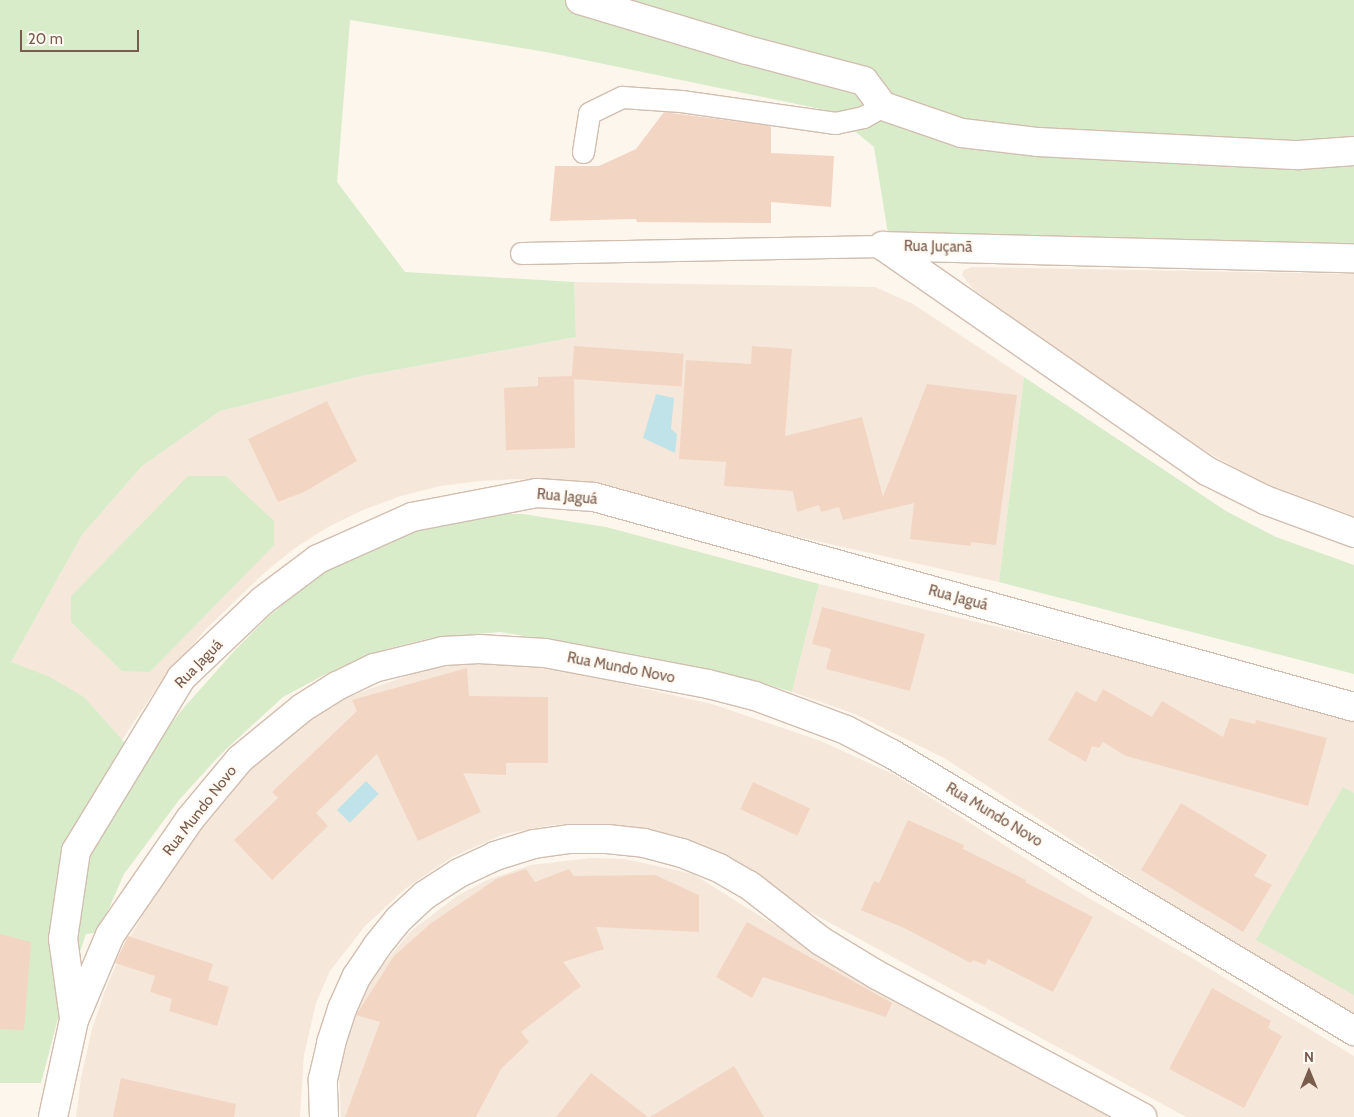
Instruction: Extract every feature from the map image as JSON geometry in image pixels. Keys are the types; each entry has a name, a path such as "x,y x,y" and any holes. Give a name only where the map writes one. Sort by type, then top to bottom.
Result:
{"street":[{"path":"580,0 747,50 864,81 883,106 962,133 1038,142 1299,155 1354,151"},
{"path":"883,246 1207,471 1265,500 1354,534"},
{"name":"Rua Juçanã","path":"883,246 1354,258"},
{"name":"Rua Jaguá","path":"74,1020 64,938 76,851 181,678 262,601 318,560 412,517 537,493 594,497 1354,708"},
{"name":"Rua Mundo Novo","path":"52,1117 74,1020 110,935 190,818 240,759 302,708 337,686 374,668 443,651 479,649 545,653 708,684 755,696 846,730 892,754 1354,1031"},
{"path":"324,1117 323,1079 342,1009 357,976 377,946 399,919 426,895 466,870 495,856 534,844 570,839 607,839 644,844 682,853 719,868 748,885 822,941 877,975 1142,1117"}],"lane":[{"path":"583,152 589,113 622,96 681,101 835,123 863,117 883,106"},
{"name":"Rua Juçanã","path":"521,253 883,246"}],"shaded area":[{"path":"972,267 1354,274 1354,516 1261,482 1207,452 1036,336 973,289 962,275 964,270"},
{"path":"574,282 875,287 913,304 1024,377 999,582 559,483 520,479 480,481 440,486 401,496 363,510 328,527 295,548 264,573 206,629 158,686 122,740 84,697 11,662 82,535 141,467 220,411 362,376 576,337"},
{"path":"819,584 1176,670 1354,717 1354,1014 1152,892 944,758 855,714 792,692"},
{"path":"481,661 545,666 712,704 821,741 897,776 1070,887 1354,1056 1354,1117 1186,1117 788,900 622,827 575,824 553,825 504,834 452,857 405,889 365,926 330,971 316,1003 304,1055 300,1117 76,1117 81,1078 92,1029 106,988 122,951 165,876 193,835 251,766 275,742 328,706 369,689 425,670"},
{"path":"591,858 625,859 693,874 800,941 1115,1117 341,1117 339,1076 343,1038 368,983 411,931 457,896 487,880 531,865"}],"green space":[{"path":"0,0 1354,0 1354,247 888,234 874,147 830,111 546,52 350,20 337,182 405,272 574,282 576,337 362,376 220,411 141,467 82,535 11,662 48,676 84,697 142,762 180,712 236,649 269,616 334,563 391,536 484,514 523,514 606,527 819,584 792,692 762,683 648,657 500,632 431,638 390,648 326,674 283,697 221,754 179,800 124,874 100,929 94,933 86,934 60,1011 41,1083 0,1083"},
{"path":"1024,377 1226,511 1276,537 1354,565 1354,674 999,582"},
{"path":"188,476 226,476 274,521 274,545 150,672 122,671 71,622 71,596"},
{"path":"1343,787 1354,793 1354,995 1256,940"}],"water":[{"path":"656,394 674,398 671,429 677,434 675,453 643,438"},
{"path":"366,781 379,794 350,823 337,810"}],"building":[{"path":"664,112 771,126 771,153 834,156 831,207 771,202 771,223 637,222 636,219 550,221 555,166 599,166 636,149"},
{"path":"574,346 684,354 681,387 572,379"},
{"path":"752,346 792,349 785,436 862,417 883,497 927,384 1017,395 996,545 971,542 971,546 910,539 914,503 843,520 839,507 821,512 819,505 797,512 793,491 724,486 726,462 679,459 686,360 751,364"},
{"path":"574,376 575,448 506,450 504,388 538,386 538,377"},
{"path":"327,401 357,461 304,492 278,502 248,439"},
{"path":"822,607 925,634 910,691 826,669 831,649 812,644"},
{"path":"467,668 469,696 548,697 548,763 506,763 506,775 463,773 481,812 418,841 377,754 316,813 328,826 272,880 234,840 278,798 272,792 357,711 352,700"},
{"path":"1103,689 1152,717 1162,701 1223,737 1230,718 1255,724 1256,720 1327,738 1308,806 1126,756 1103,742 1099,748 1092,746 1086,762 1048,740 1076,691 1096,702"},
{"path":"753,782 810,809 797,836 740,809"},
{"path":"1181,803 1267,855 1254,876 1272,885 1243,932 1141,870"},
{"path":"908,820 964,845 963,849 1026,880 1025,882 1093,917 1053,992 988,959 985,965 973,960 971,963 904,928 861,910 874,881 879,883"},
{"path":"526,869 535,882 569,869 574,876 655,875 699,895 699,932 596,927 604,949 563,962 581,986 521,1032 529,1042 501,1069 476,1117 345,1117 380,1022 356,1015 394,956 430,924 496,879"},
{"path":"747,922 892,1003 886,1017 763,977 752,998 716,977"},
{"path":"0,934 31,942 24,1030 0,1029"},
{"path":"128,936 213,964 208,980 229,987 217,1026 169,1011 172,999 150,992 155,976 115,963"},
{"path":"1212,988 1271,1021 1268,1028 1282,1036 1244,1108 1169,1069"},
{"path":"734,1066 764,1117 650,1117"},
{"path":"591,1073 648,1117 556,1117"},
{"path":"121,1078 236,1104 234,1117 113,1117"}]}
